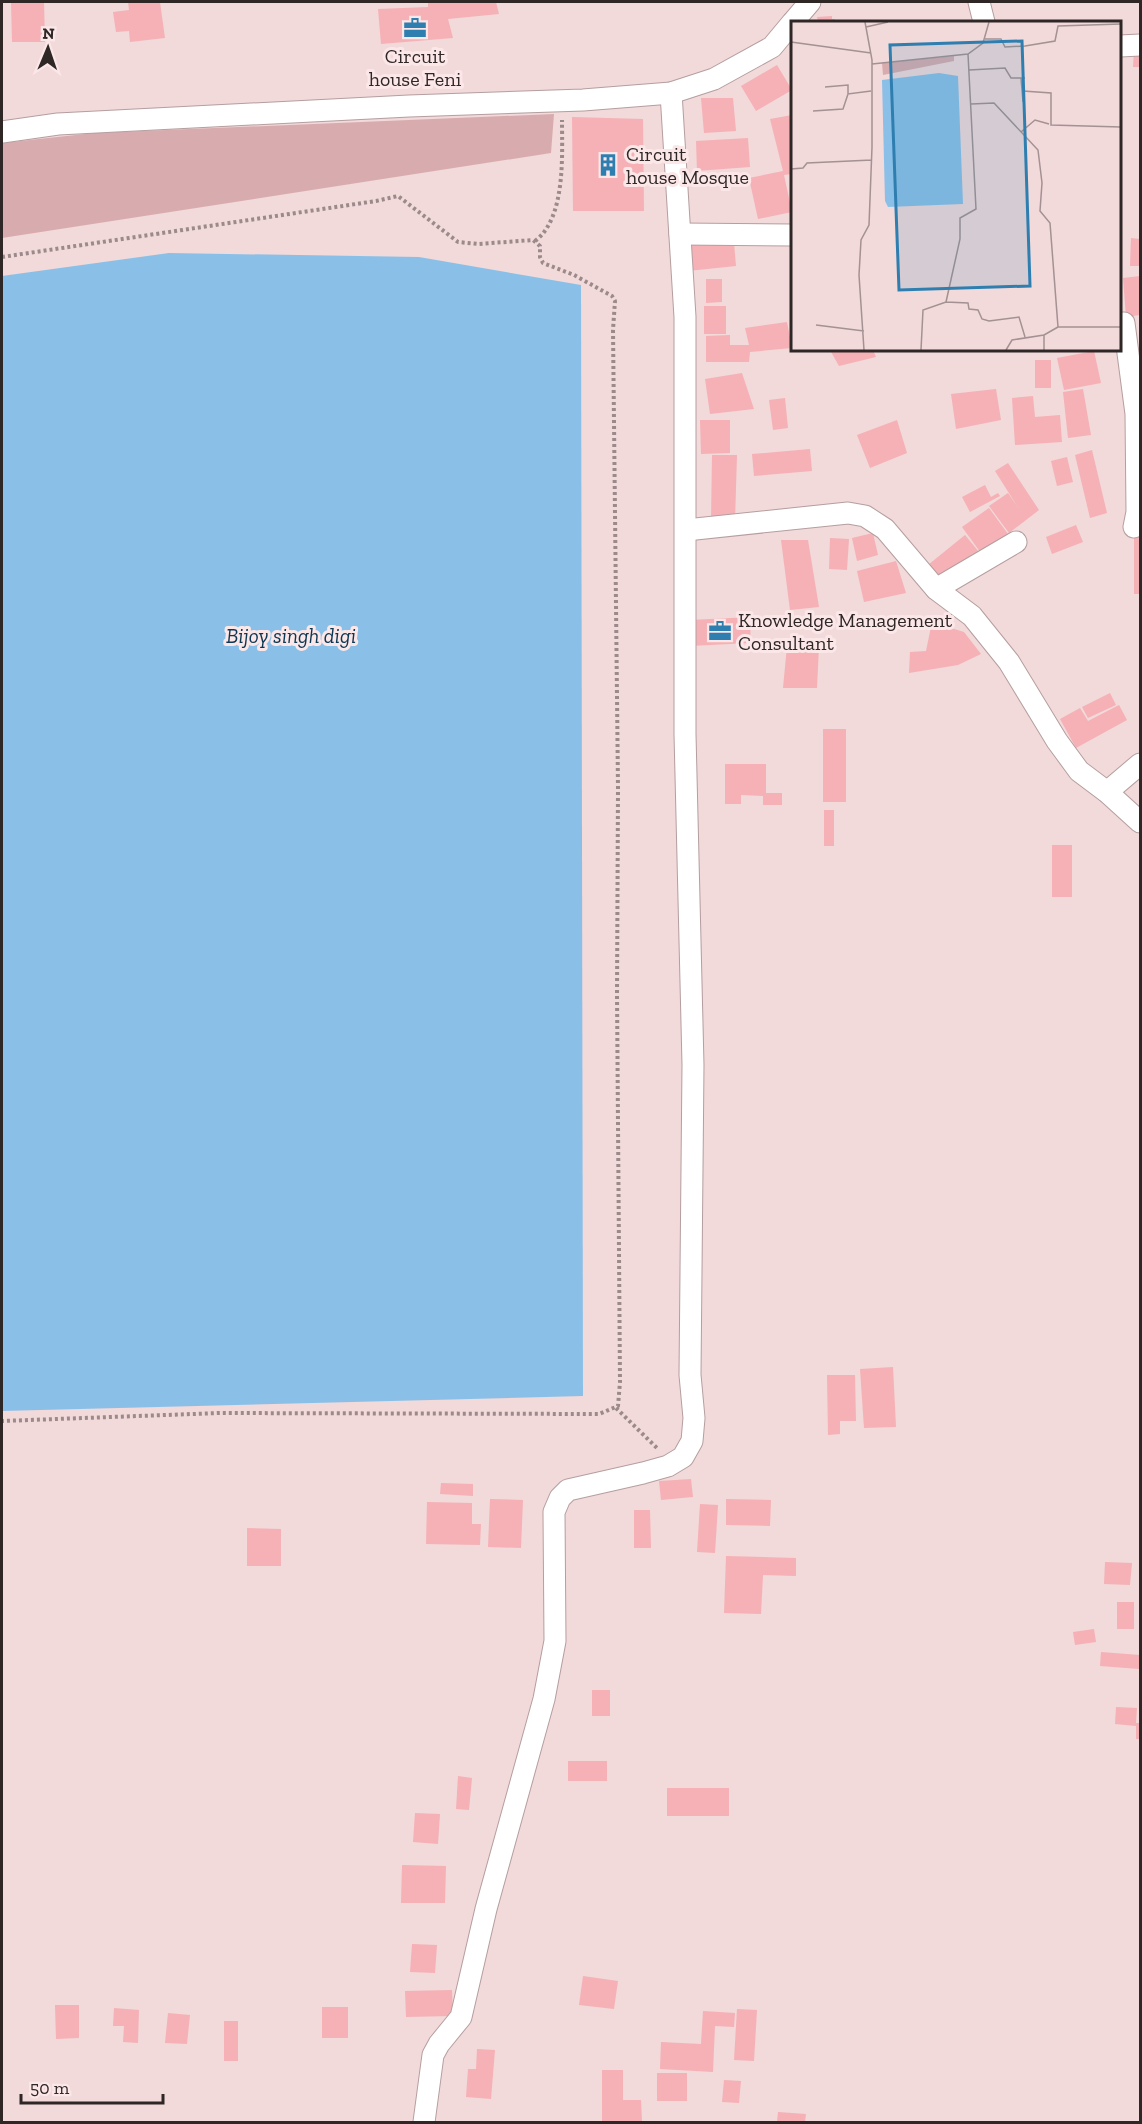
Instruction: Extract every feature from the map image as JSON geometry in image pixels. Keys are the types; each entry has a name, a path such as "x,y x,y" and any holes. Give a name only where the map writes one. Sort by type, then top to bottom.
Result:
{"street":[{"path":"795,21 810,2"},
{"path":"979,2 984,21"},
{"path":"2,132 70,124 409,106 562,101 671,93 714,79 772,46 791,25"},
{"path":"1121,46 1140,45"},
{"path":"424,2122 433,2055 461,2017 486,1909 544,1699 555,1641 554,1512 560,1498 568,1490 643,1473 673,1463 683,1457 692,1441 694,1418 690,1375 693,1065 686,734 685,317 671,93"},
{"path":"680,234 791,235"},
{"path":"1128,322 1138,434 1137,512 1134,527"},
{"path":"686,530 848,513 865,516 885,530 936,589 972,616 1009,662 1057,741 1079,771 1107,792 1140,822"},
{"path":"936,589 1016,542"},
{"path":"1107,792 1140,764"}],"path":[{"path":"535,242 548,228 560,188 562,101"},
{"path":"2,257 398,196 458,242 478,244 527,240 535,242 540,246 540,257 543,263 580,279 612,296 615,301 613,330 618,788 620,1370 619,1403 616,1408 599,1414 220,1413 2,1421"},
{"path":"616,1408 673,1463"}],"shaded area":[{"path":"554,114 551,153 2,238 2,143 94,133"}],"water":[{"name":"Bijoy singh digi","path":"169,253 419,257 581,285 583,1396 2,1411 2,276"}],"building":[{"path":"11,2 44,2 45,42 12,42"},
{"path":"128,2 160,2 165,38 130,42 129,31 116,32 113,12 129,10"},
{"name":"Circuit house Feni","path":"428,2 496,2 499,14 448,19 453,38 381,44 378,9 428,7"},
{"path":"832,16 835,21 818,21 817,17"},
{"path":"1134,50 1140,50 1140,67 1133,67"},
{"path":"777,65 791,91 756,111 741,86"},
{"path":"701,98 733,98 736,131 704,133"},
{"path":"791,115 791,174 784,175 791,212 758,219 749,178 783,171 770,119"},
{"name":"Circuit house Mosque","path":"572,117 643,119 644,211 573,211"},
{"path":"748,138 750,167 697,171 696,141"},
{"path":"1131,238 1140,239 1140,266 1130,266"},
{"path":"686,243 734,243 736,266 688,271"},
{"path":"1140,276 1140,315 1126,317 1123,278"},
{"path":"706,279 722,279 722,302 706,303"},
{"path":"704,306 726,306 726,334 704,334"},
{"path":"787,322 791,348 750,352 749,362 706,362 706,336 730,335 730,345 749,345 745,328"},
{"path":"831,351 873,351 876,357 839,366"},
{"path":"1094,351 1101,383 1064,390 1057,358"},
{"path":"1035,360 1051,360 1051,388 1035,388"},
{"path":"742,373 754,409 710,414 705,379"},
{"path":"996,389 1001,420 956,429 951,394"},
{"path":"1083,389 1091,435 1068,438 1063,392"},
{"path":"1033,396 1035,417 1060,415 1062,442 1015,445 1012,398"},
{"path":"785,398 788,428 773,430 769,400"},
{"path":"700,420 730,420 730,453 701,454"},
{"path":"897,420 907,453 870,468 857,435"},
{"path":"810,449 812,471 754,476 752,454"},
{"path":"1092,450 1107,513 1090,518 1075,455"},
{"path":"712,455 737,455 735,521 711,520"},
{"path":"1067,457 1073,482 1057,486 1051,461"},
{"path":"1008,463 1039,510 1009,533 989,506 1008,493 1019,509 995,471"},
{"path":"985,485 991,497 998,493 1000,496 970,512 962,497"},
{"path":"989,508 1008,534 981,553 962,527"},
{"path":"1076,525 1083,542 1052,554 1046,537"},
{"path":"873,533 878,555 857,561 852,538"},
{"path":"965,535 979,552 942,582 928,565"},
{"path":"1134,536 1140,536 1140,594 1134,594"},
{"path":"830,538 849,539 847,570 829,569"},
{"path":"781,540 808,540 819,607 790,610"},
{"path":"896,561 906,593 864,602 857,571"},
{"name":"Knowledge Management Consultant","path":"751,617 750,643 690,646 690,620"},
{"path":"932,622 964,632 981,654 958,665 909,673 910,652 926,651"},
{"path":"787,646 819,646 817,688 783,688"},
{"path":"1110,693 1116,705 1088,718 1082,707"},
{"path":"1119,705 1127,720 1076,748 1060,719 1080,708 1088,721"},
{"path":"823,729 846,729 846,802 823,802"},
{"path":"725,764 766,764 766,793 782,793 782,805 763,805 763,796 741,795 741,804 725,804"},
{"path":"824,810 834,810 834,846 824,846"},
{"path":"1052,845 1072,845 1072,897 1052,897"},
{"path":"893,1367 896,1427 864,1428 860,1369"},
{"path":"827,1375 855,1375 856,1421 840,1421 840,1434 828,1435"},
{"path":"691,1479 693,1497 661,1500 659,1481"},
{"path":"441,1483 473,1484 473,1496 440,1494"},
{"path":"490,1499 523,1500 521,1548 488,1547"},
{"path":"726,1499 771,1500 770,1526 726,1525"},
{"path":"427,1502 472,1503 472,1524 481,1524 480,1545 426,1544"},
{"path":"700,1504 718,1505 715,1553 697,1552"},
{"path":"634,1510 650,1510 651,1548 634,1548"},
{"path":"247,1528 281,1529 281,1566 247,1566"},
{"path":"726,1556 796,1558 796,1576 763,1575 761,1614 724,1613"},
{"path":"1105,1562 1132,1563 1130,1585 1104,1584"},
{"path":"1117,1602 1134,1602 1134,1629 1117,1629"},
{"path":"1094,1629 1096,1642 1075,1645 1073,1632"},
{"path":"1101,1652 1140,1655 1139,1669 1100,1666"},
{"path":"592,1690 610,1690 610,1716 592,1716"},
{"path":"1116,1707 1137,1708 1136,1723 1140,1723 1140,1739 1136,1739 1136,1726 1115,1724"},
{"path":"568,1761 607,1761 607,1781 568,1781"},
{"path":"458,1776 472,1778 469,1810 456,1809"},
{"path":"667,1788 729,1788 729,1816 667,1816"},
{"path":"415,1813 440,1814 438,1844 413,1842"},
{"path":"402,1865 446,1866 445,1903 401,1903"},
{"path":"412,1944 437,1945 435,1973 410,1972"},
{"path":"583,1976 618,1981 614,2009 579,2005"},
{"path":"452,1990 453,2016 406,2017 405,1991"},
{"path":"55,2005 79,2005 79,2038 56,2039"},
{"path":"322,2007 348,2007 348,2038 322,2038"},
{"path":"114,2008 139,2010 138,2043 123,2042 124,2026 113,2026"},
{"path":"737,2009 757,2010 754,2061 734,2060"},
{"path":"703,2011 735,2013 734,2027 715,2026 713,2072 660,2069 661,2042 701,2044"},
{"path":"168,2013 190,2015 187,2044 165,2043"},
{"path":"224,2021 238,2021 238,2061 224,2061"},
{"path":"477,2049 495,2050 491,2099 466,2097 468,2069 476,2069"},
{"path":"602,2070 623,2070 623,2100 641,2100 642,2122 602,2122"},
{"path":"657,2073 687,2073 687,2101 657,2101"},
{"path":"724,2080 741,2081 739,2103 722,2102"},
{"path":"778,2112 806,2114 805,2122 777,2122"}],"place":[{"name":"Circuit house Feni","path":"415,28"},
{"name":"Circuit house Mosque","path":"608,165"},
{"name":"Knowledge Management Consultant","path":"720,631"}]}
